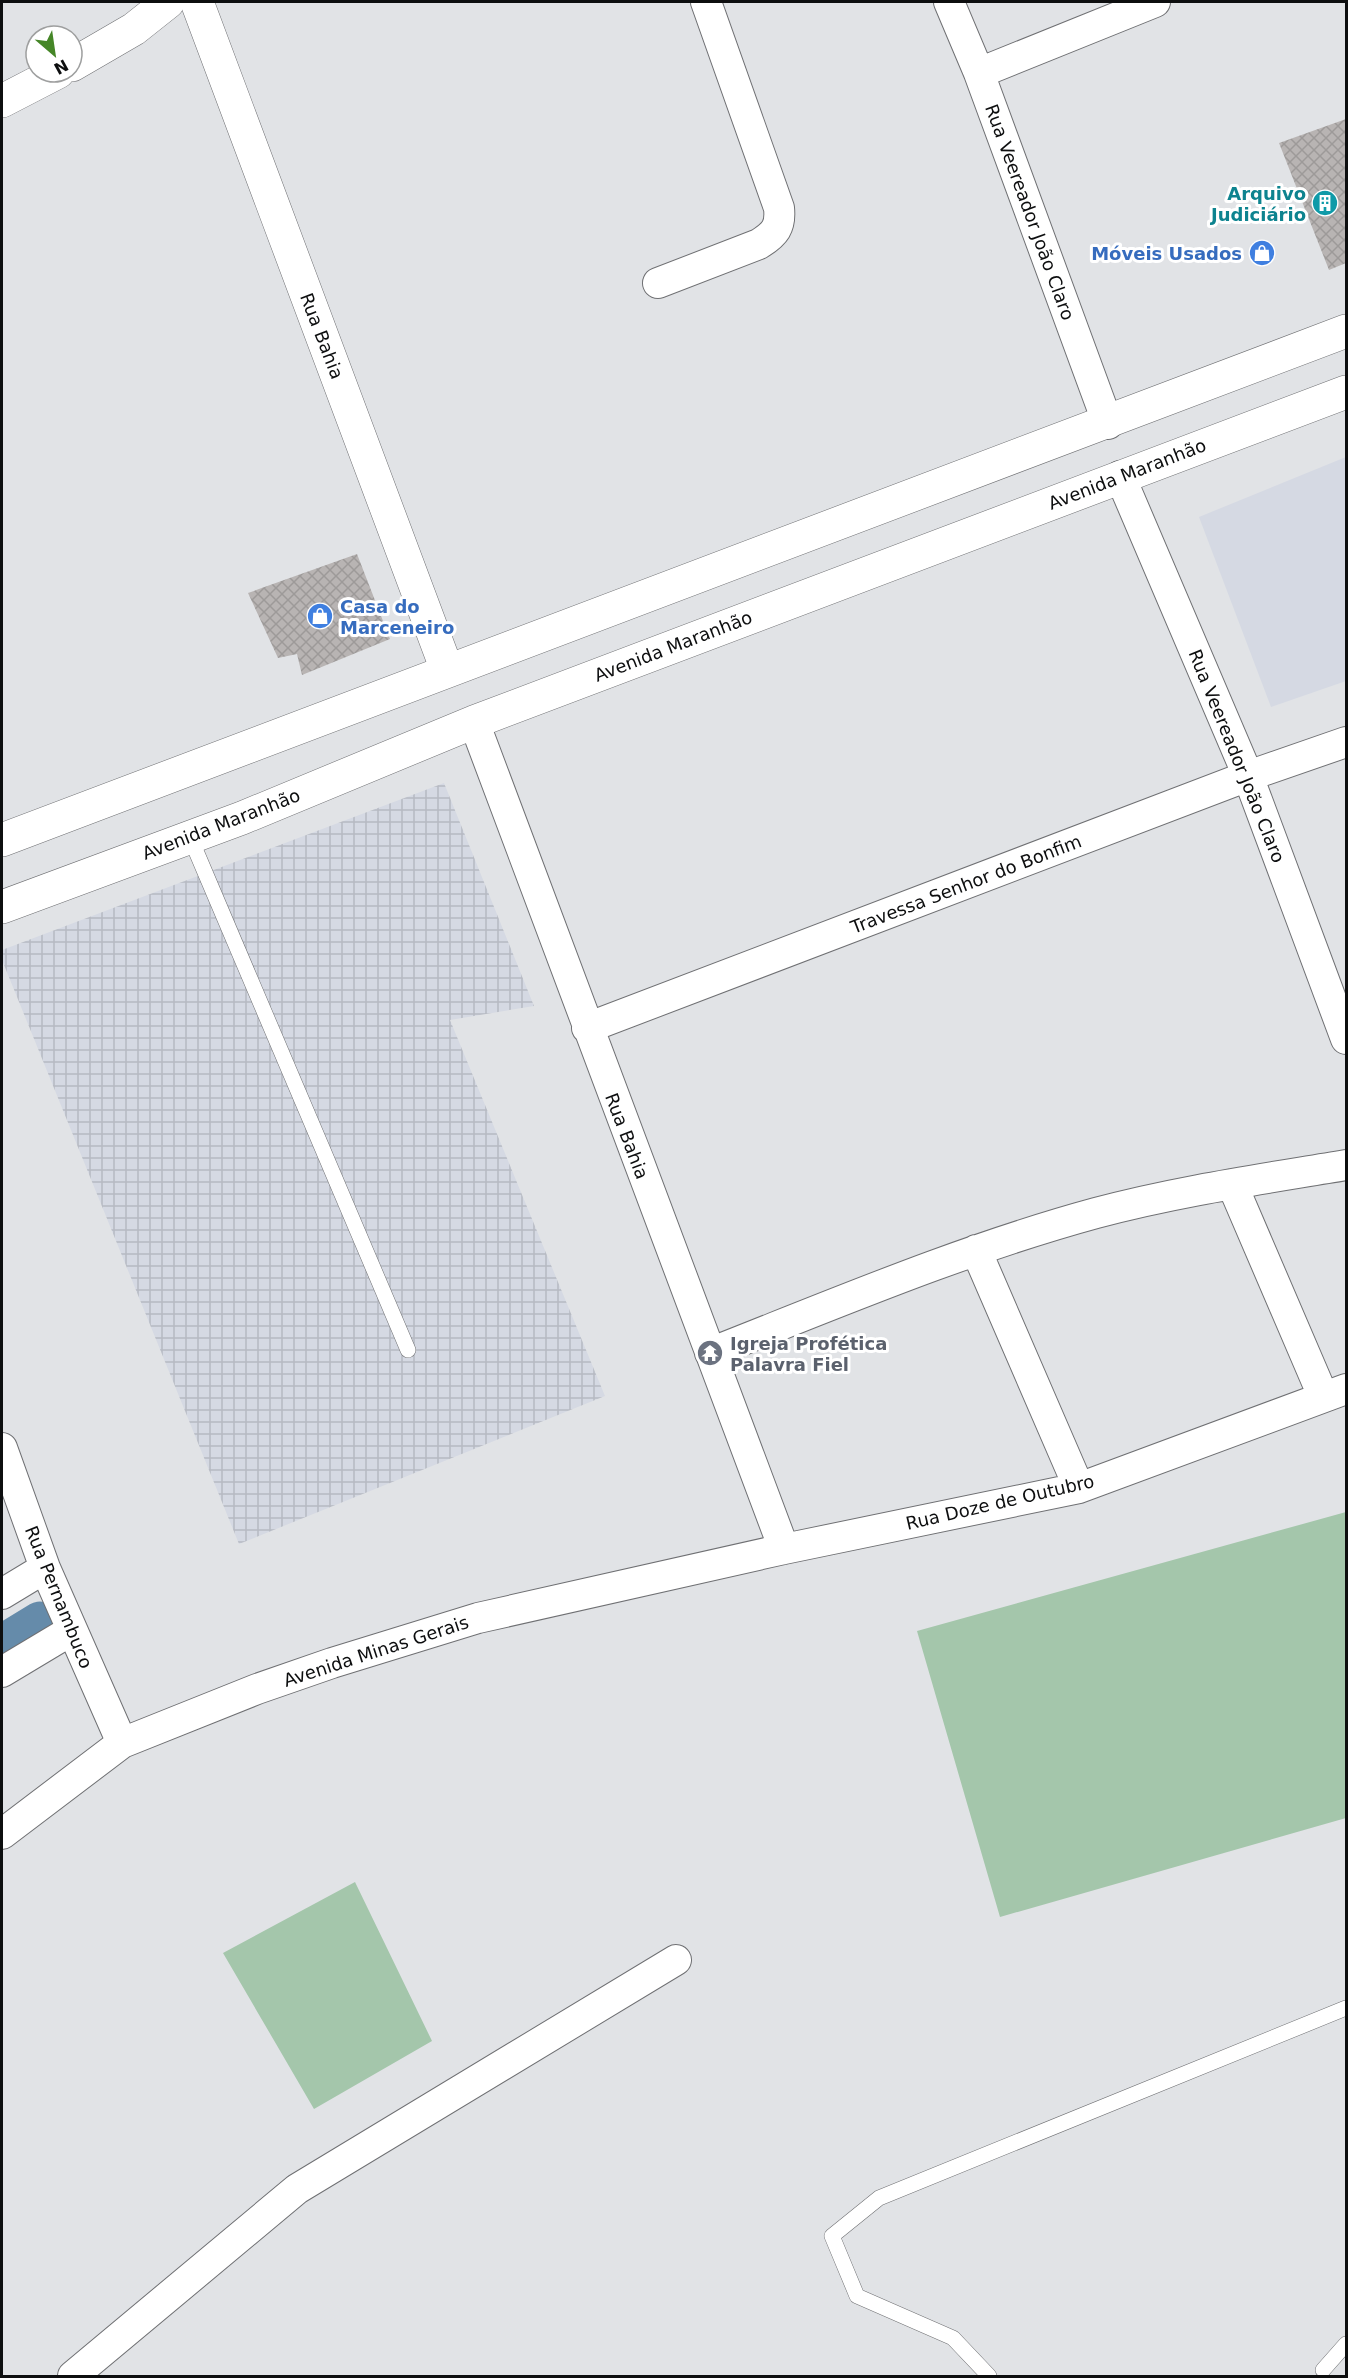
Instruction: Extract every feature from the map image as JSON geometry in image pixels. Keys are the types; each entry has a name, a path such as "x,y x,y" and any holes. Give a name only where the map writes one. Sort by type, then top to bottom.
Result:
{"main road":[{"path":"84,58 134,29 168,2"},
{"name":"Rua Bahia","path":"196,2 447,670"},
{"path":"2,101 35,84"},
{"path":"2,840 447,670 1108,424 1347,331"},
{"name":"Avenida Maranhão","path":"2,907 190,837 474,722 1347,392"}],"street":[{"path":"658,283 745,252 771,237 780,221 779,208 706,2"},
{"name":"Rua Veereador João Claro","path":"949,2 979,73 1108,424"},
{"path":"979,73 1155,2"},
{"name":"Rua Veereador João Claro","path":"1120,476 1248,776 1347,1039"},
{"name":"Rua Bahia","path":"474,722 587,1029 784,1549"},
{"name":"Travessa Senhor do Bonfim","path":"587,1029 1248,776 1347,742"},
{"path":"710,1353 976,1250 1097,1213 1232,1184 1347,1165"},
{"path":"1232,1184 1335,1393"},
{"path":"976,1250 1078,1488"},
{"name":"Rua Doze de Outubro","path":"784,1549 1078,1488 1335,1393"},
{"name":"Rua Pernambuco","path":"2,1448 45,1568 122,1743"},
{"name":"Avenida Minas Gerais","path":"2,1834 122,1743 257,1689 478,1618 784,1549"},
{"path":"2,1594 45,1568"},
{"path":"2,1672 72,1630"},
{"path":"73,2376 297,2189 676,1960"}],"lane":[{"path":"190,837 408,1350"},
{"path":"989,2376 953,2338 857,2296 832,2236 879,2198 1347,2008"},
{"path":"1323,2370 1347,2344"}],"shaded area":[{"path":"1346,457 1346,681 1271,707 1199,517"},
{"path":"444,783 534,1006 450,1020 605,1396 239,1544 2,960 2,950"}],"green space":[{"path":"1346,1512 1346,1818 1000,1917 917,1631"},
{"path":"355,1882 432,2041 314,2109 223,1953"}],"building":[{"name":"Arquivo Judiciário","path":"1346,119 1346,263 1329,270 1279,143"},
{"name":"Casa do Marceneiro","path":"357,554 390,639 302,675 297,654 278,658 248,593"}],"waterway":[{"path":"2,1644 40,1621"}],"place":[{"name":"Arquivo Judiciário","path":"1325,203"},
{"name":"Móveis Usados","path":"1262,253"},
{"name":"Casa do Marceneiro","path":"320,616"},
{"name":"Igreja Profética Palavra Fiel","path":"710,1353"}]}
